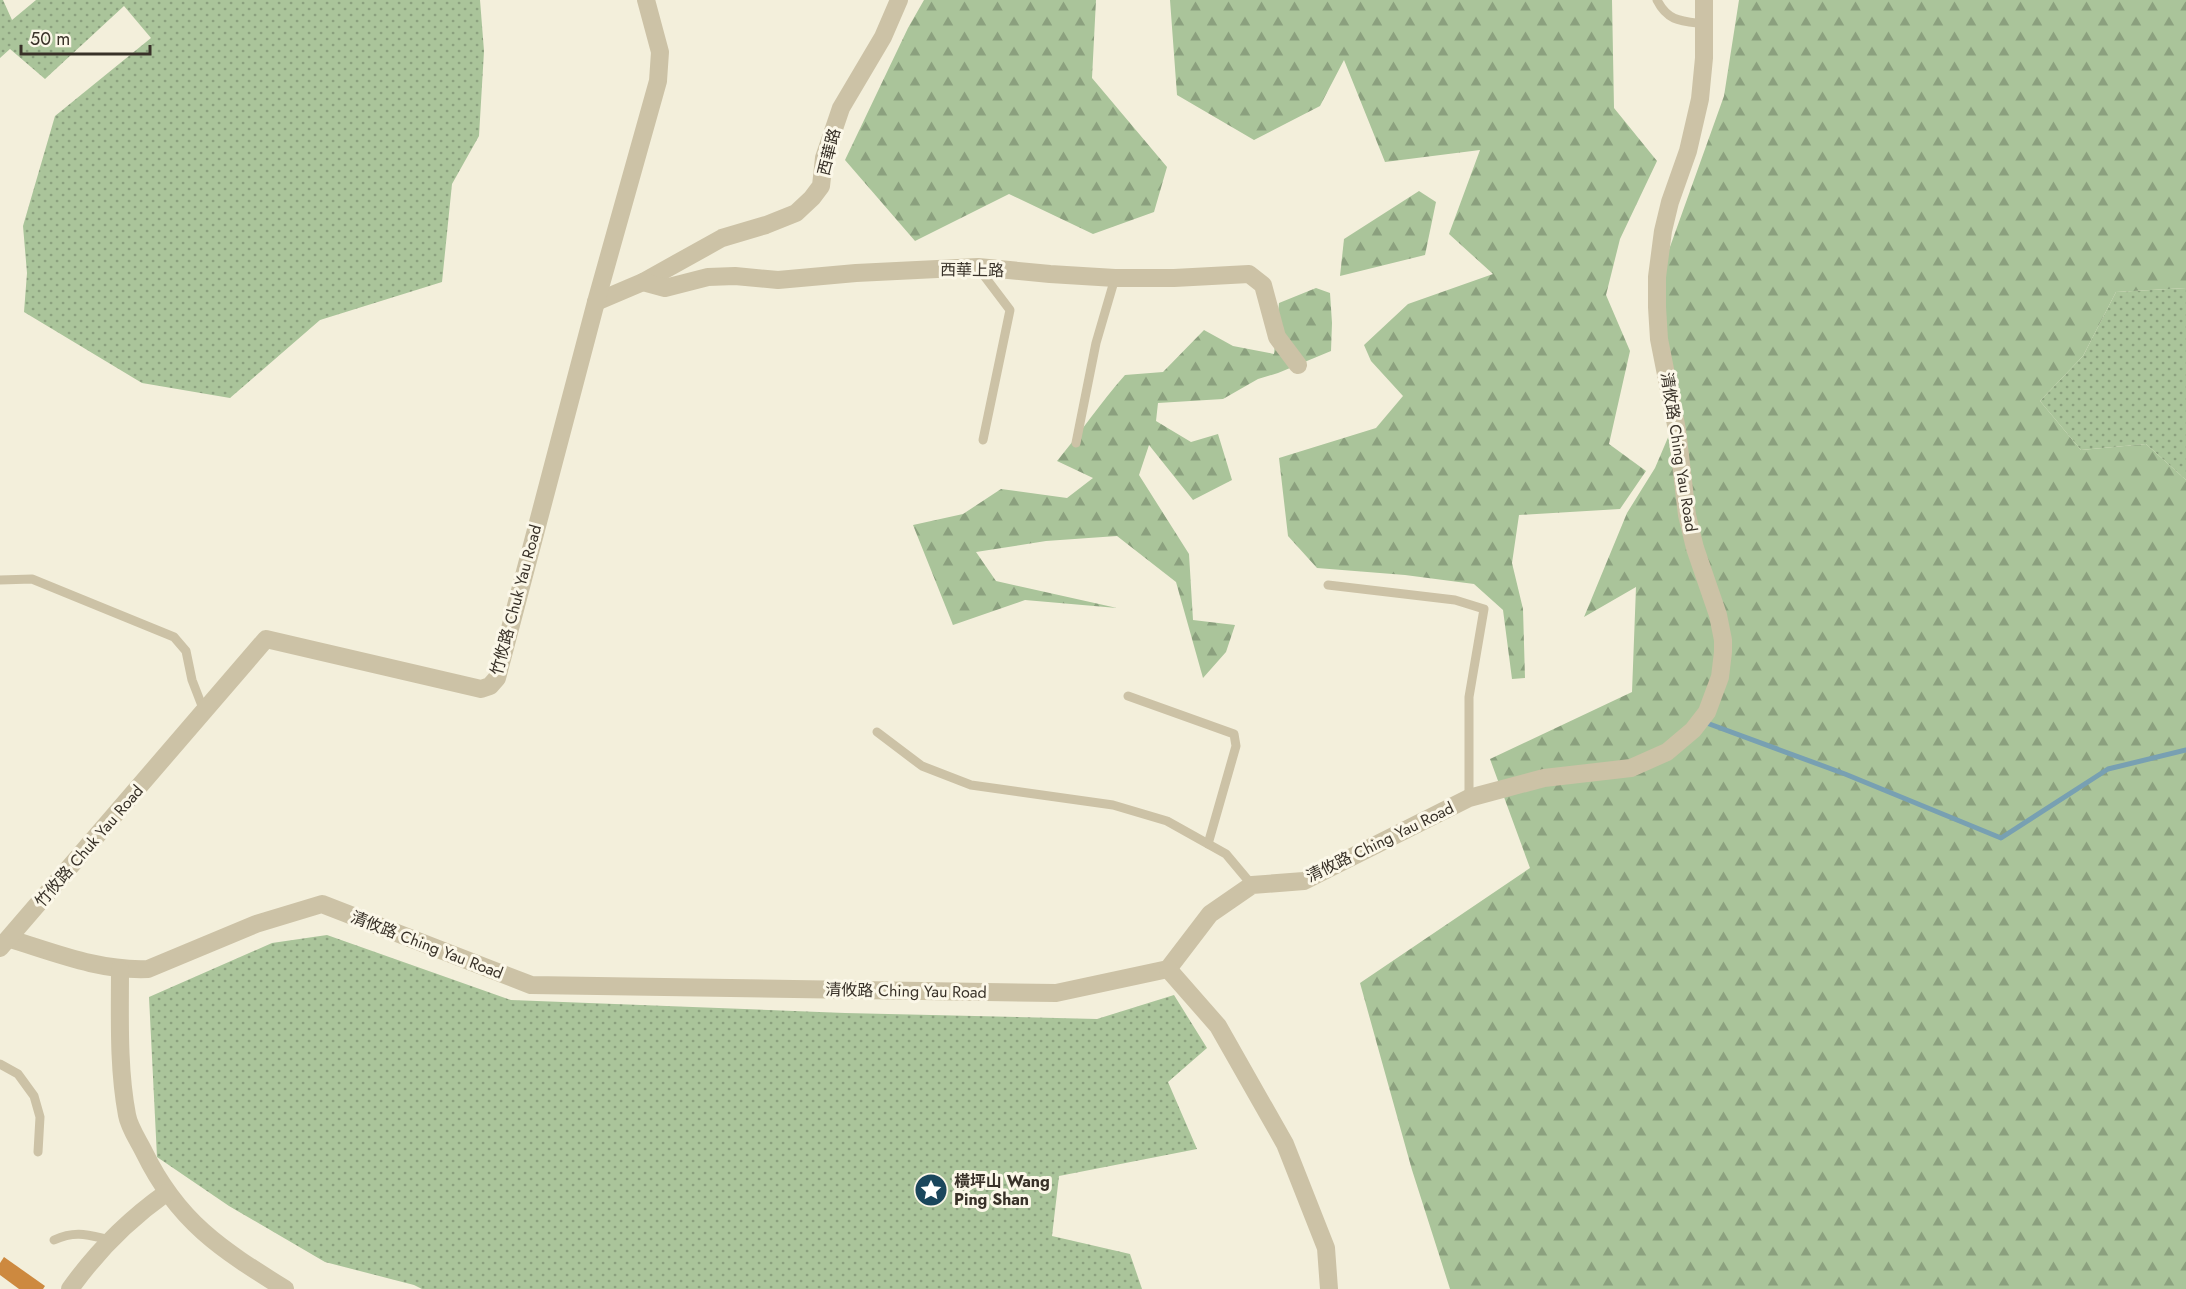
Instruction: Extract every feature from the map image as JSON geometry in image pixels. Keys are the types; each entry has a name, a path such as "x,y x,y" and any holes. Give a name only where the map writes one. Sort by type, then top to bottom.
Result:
{"street":[{"name":"竹攸路 Chuk Yau Road","path":"5,943 266,639 481,689 490,686 497,678 596,302 658,81 660,52 646,0"},
{"name":"西華路","path":"643,282 722,238 796,213 812,198 820,186 824,158 841,108 883,37 899,0"},
{"name":"清攸路 Ching Yau Road","path":"1252,885 1304,881 1469,798 1544,778 1622,770 1656,758 1677,746 1707,712 1716,690 1722,664 1723,640 1718,615 1695,548 1687,515 1677,430 1659,339 1656,292 1663,231 1696,118 1704,58 1704,0"},
{"name":"西華上路","path":"643,282 665,288 708,277 735,276 778,280 856,273 978,267 1115,278 1249,274 1263,285 1277,337 1298,365"},
{"path":"596,302 643,282"},
{"path":"1252,885 1210,914 1168,969 1218,1026 1285,1144 1326,1248 1329,1289"},
{"name":"清攸路 Ching Yau Road","path":"5,943 101,967 148,969 256,924 322,904 531,985 1056,993 1168,969"},
{"path":"120,969 121,1050 127,1117 155,1174 166,1193 181,1211 220,1247 285,1289"},
{"path":"70,1289 87,1265 110,1240 138,1213 166,1193"}],"lane":[{"path":"1657,0 1665,13 1674,19 1705,24"},
{"path":"978,267 1010,310 983,440"},
{"path":"1076,443 1096,343 1115,278"},
{"path":"0,580 32,579 174,637 186,651 192,680 204,711"},
{"path":"1328,585 1455,600 1484,609 1469,698 1469,798"},
{"path":"1128,696 1234,734 1236,746 1208,843"},
{"path":"877,732 922,766 971,785 1113,805 1167,821 1226,854 1252,885"},
{"path":"0,1064 18,1074 34,1096 40,1117 38,1152"},
{"path":"54,1240 68,1234 80,1233 110,1240"}],"green space":[{"path":"0,0 3,0 12,20 36,0 480,0 484,51 479,136 452,184 442,282 320,320 230,398 142,383 24,312 27,273 23,226 55,116 151,38 124,6 45,79 10,49 0,58"},
{"path":"924,0 1096,0 1092,78 1167,167 1154,212 1093,234 1009,194 915,241 845,160 908,28"},
{"path":"1170,0 1612,0 1614,108 1657,161 1620,239 1606,295 1630,351 1609,444 1646,471 1620,509 1519,515 1512,563 1523,609 1525,678 1512,679 1503,610 1474,584 1405,575 1317,568 1288,536 1279,458 1376,428 1403,396 1371,361 1364,345 1408,304 1493,274 1449,234 1480,150 1385,162 1344,60 1320,106 1254,140 1177,95"},
{"path":"1739,0 2186,0 2186,288 2116,292 2083,356 2040,401 2081,450 2146,444 2186,480 2186,1289 1450,1289 1412,1170 1360,983 1530,868 1490,759 1632,692 1636,587 1584,617 1627,513 1655,468 1681,407 1656,286 1724,96"},
{"path":"1419,191 1436,202 1425,255 1340,276 1344,239"},
{"path":"1316,288 1330,293 1331,351 1258,379 1223,399 1158,403 1156,421 1191,442 1218,434 1232,480 1193,500 1149,445 1139,475 1189,554 1193,620 1235,625 1226,652 1203,678 1176,582 1117,536 1046,541 976,552 996,581 1117,608 1025,600 953,625 913,525 963,514 1001,489 1067,498 1093,478 1057,461 1125,375 1163,372 1204,330 1233,346 1274,354 1279,303"},
{"path":"2186,288 2186,480 2146,444 2081,450 2040,401 2083,356 2116,292"},
{"path":"327,935 511,1000 845,1013 1097,1019 1174,995 1207,1048 1168,1082 1197,1149 1059,1176 1052,1236 1130,1254 1142,1289 422,1289 325,1262 229,1206 157,1157 149,997 272,943"}],"building":[{"path":"4,1257 45,1286 43,1289 19,1289 0,1275 0,1263"}],"waterway":[{"path":"1704,722 1845,774 2001,838 2108,769 2186,750"}],"place":[{"name":"橫坪山 Wang Ping Shan","path":"931,1190"}]}
